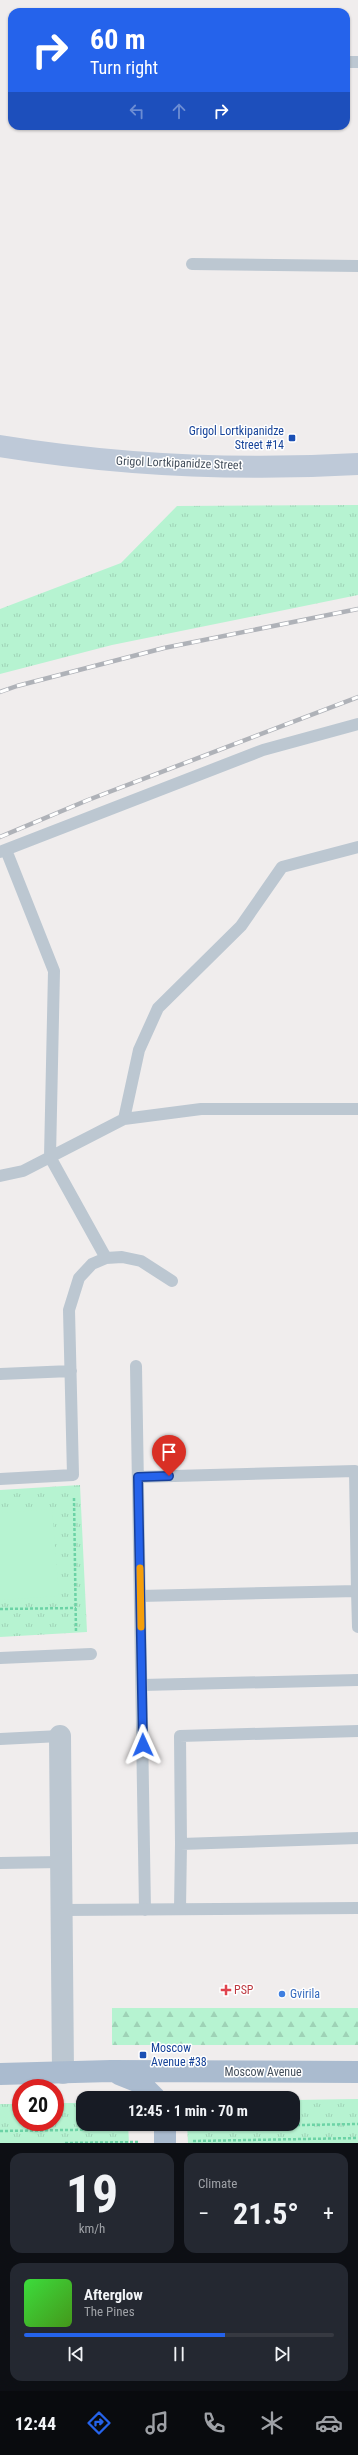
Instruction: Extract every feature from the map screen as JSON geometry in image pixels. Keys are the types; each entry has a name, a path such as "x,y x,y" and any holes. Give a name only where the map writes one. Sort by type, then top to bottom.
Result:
{"main road":[{"name":"Moscow Avenue","path":"0,2074 111,2071 358,2072"},
{"path":"111,2071 140,2082 148,2091"}],"street":[{"name":"Grigol Lortkipanidze Street","path":"0,446 116,461 198,466 358,464"},
{"path":"60,1736 63,2073"}],"lane":[{"path":"192,264 358,266"},
{"path":"106,1258 50,1157 54,971 3,851 263,750 358,724"},
{"path":"124,1119 140,1050 158,1008 241,926 282,867 358,847"},
{"path":"0,1176 23,1171 124,1119 200,1109 358,1109"},
{"path":"0,1479 73,1475 69,1310 79,1278 92,1264 106,1258 122,1257 141,1262 172,1280"},
{"path":"136,1366 145,1910"},
{"path":"0,1374 71,1371"},
{"path":"138,1477 355,1471 358,1627"},
{"path":"140,1596 357,1591"},
{"path":"0,1658 91,1654"},
{"path":"142,1685 358,1680"},
{"path":"180,1909 180,1736 358,1732"},
{"path":"0,1739 60,1736"},
{"path":"181,1844 358,1838"},
{"path":"0,1863 61,1862"},
{"path":"62,1910 358,1908"}],"path":[{"path":"73,1475 77,1655"},
{"path":"0,1609 76,1608"},
{"path":"65,2143 165,2136 358,2138"}],"green space":[{"path":"358,505 358,595 112,645 0,674 0,609 121,563 177,506"},
{"path":"80,1485 87,1632 0,1637 0,1490"},
{"path":"52,1509 59,1596 0,1600 0,1513"},
{"path":"112,2008 358,2008 358,2045 112,2045"},
{"path":"358,2099 358,2143 188,2143 187,2131 300,2131 300,2100"},
{"path":"64,2103 76,2103 76,2131 128,2131 129,2143 0,2143 0,2104 12,2104 12,2131 64,2131"}],"railway":[{"path":"0,692 17,686 164,648 358,609"},
{"path":"0,837 88,800 358,697"}],"slow traffic":[{"path":"140,1568 141,1627"}],"place":[{"name":"Grigol Lortkipanidze Street #14","path":"292,438"},
{"name":"PSP","path":"226,1990"},
{"name":"Gvirila","path":"282,1994"},
{"name":"Moscow Avenue #38","path":"143,2055"}],"route":[{"path":"143,1745 138,1477 169,1476"}]}
